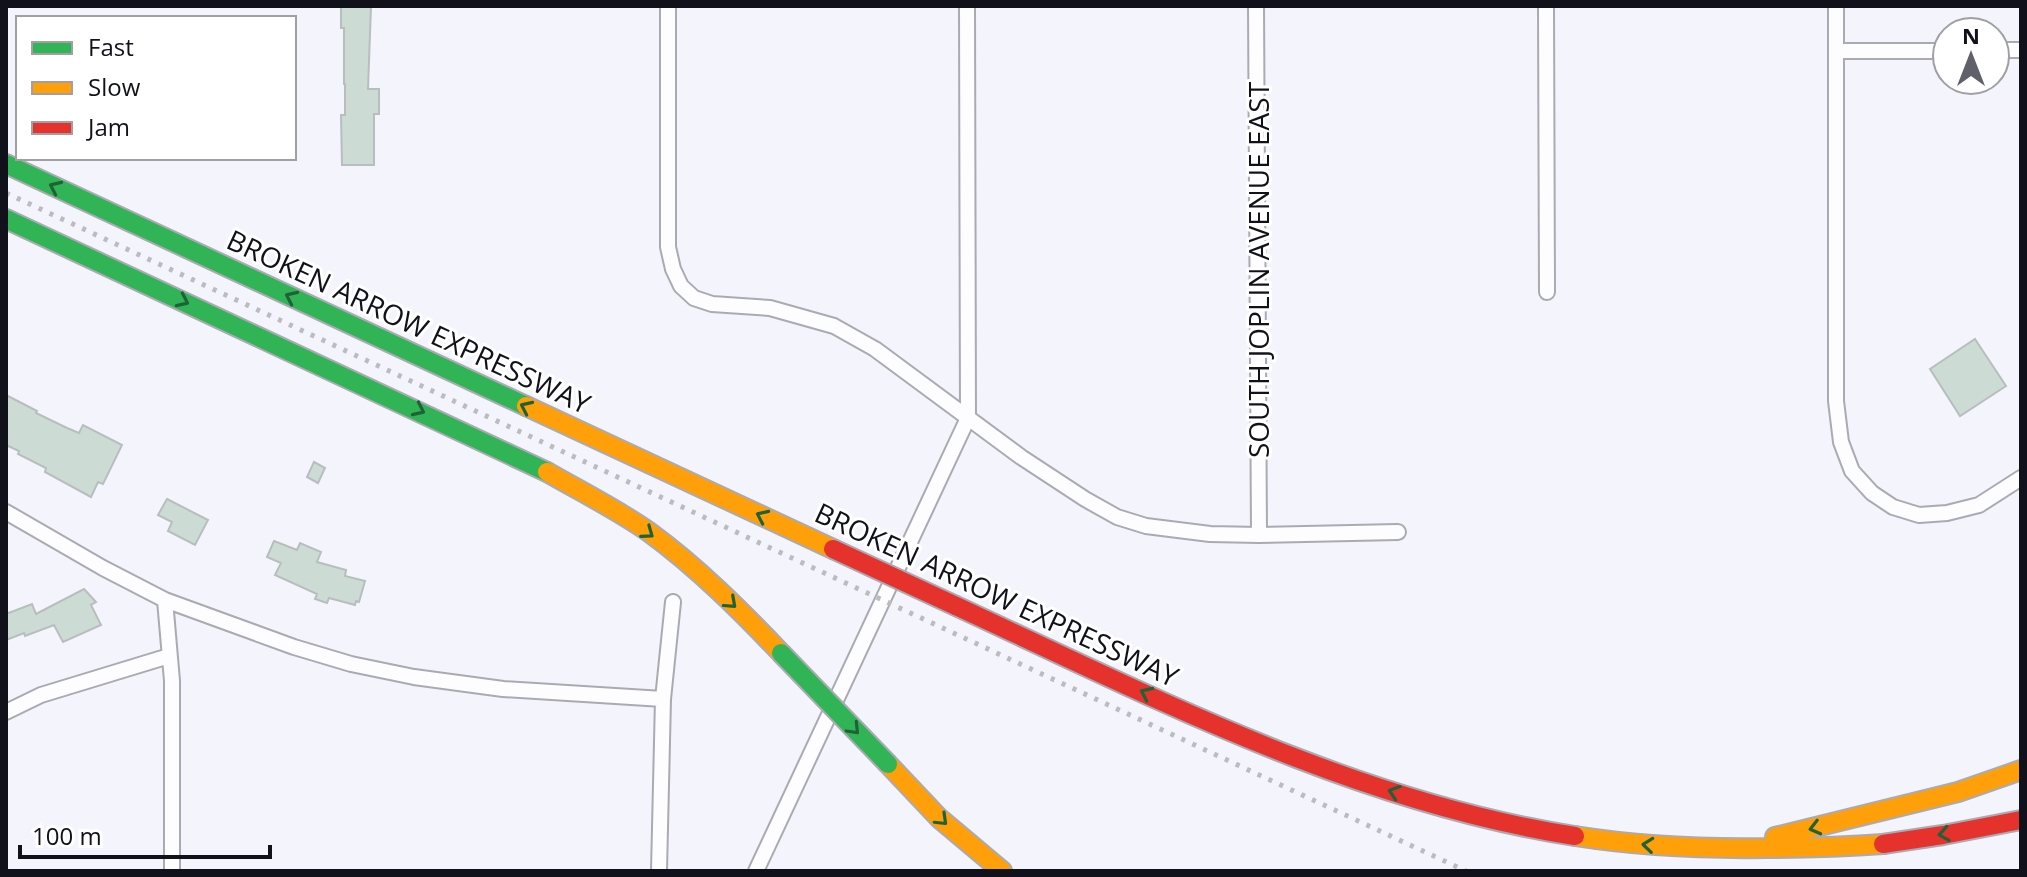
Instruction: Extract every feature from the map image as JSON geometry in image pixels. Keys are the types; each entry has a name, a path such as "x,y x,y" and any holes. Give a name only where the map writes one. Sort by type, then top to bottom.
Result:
{"highway":[{"name":"BROKEN ARROW EXPRESSWAY","path":"6,164 1217,726 1307,763 1398,794 1531,829 1620,842 1725,849 1895,842 2021,820"},
{"path":"6,219 446,422 542,469 646,530 738,608 939,818 1002,871"},
{"path":"1725,849 1958,792 2021,770"}],"street":[{"path":"668,6 668,247 681,286 694,298 712,304 770,308 834,326 875,349 1021,457 1117,517 1174,531 1259,535 1398,532"},
{"path":"756,871 968,418 967,6"},
{"name":"SOUTH JOPLIN AVENUE EAST","path":"1256,6 1259,535"},
{"path":"1546,6 1547,292"},
{"path":"1836,6 1836,401 1841,442 1852,471 1872,493 1893,507 1919,515 1947,513 1979,505 2021,478"},
{"path":"1836,51 1931,51"},
{"path":"6,512 165,600 294,647 351,664 414,677 503,689 663,699"},
{"path":"165,600 172,681 172,871"},
{"path":"659,871 663,699 673,602"},
{"path":"6,712 41,695 169,656"}],"building":[{"path":"341,6 371,6 368,89 379,89 379,114 374,114 374,165 342,165 341,115 345,115 345,84"},
{"path":"1975,339 2006,386 1960,416 1930,369"},
{"path":"6,395 67,428 79,433 83,425 122,445 103,484 98,482 91,497 45,472 46,468 6,445"},
{"path":"314,462 325,468 318,483 307,477"},
{"path":"167,499 208,520 195,545 168,531 172,522 158,515"},
{"path":"274,541 297,550 300,543 321,552 317,562 346,570 345,576 365,581 359,602 356,601 355,605 329,598 327,603 315,599 317,594 275,575 281,563 267,557"},
{"path":"84,589 96,602 91,605 101,625 63,642 54,625 6,640 6,614 32,604 36,614"}],"railway":[{"path":"6,193 1466,871"}],"traffic: fast":[{"path":"6,164 526,406"},
{"path":"6,219 547,472"},
{"path":"781,653 888,764"}],"traffic: slow":[{"path":"526,406 833,549"},
{"path":"547,472 625,516 667,545 718,590 781,653"},
{"path":"888,764 939,818 1002,871"},
{"path":"1775,837 1958,792 2021,770"},
{"path":"1575,836 1718,848 1883,844"}],"traffic: jam":[{"path":"833,549 956,606"},
{"path":"956,606 1182,710 1335,773 1414,799 1494,820 1575,836"},
{"path":"1883,844 2021,820"}]}
